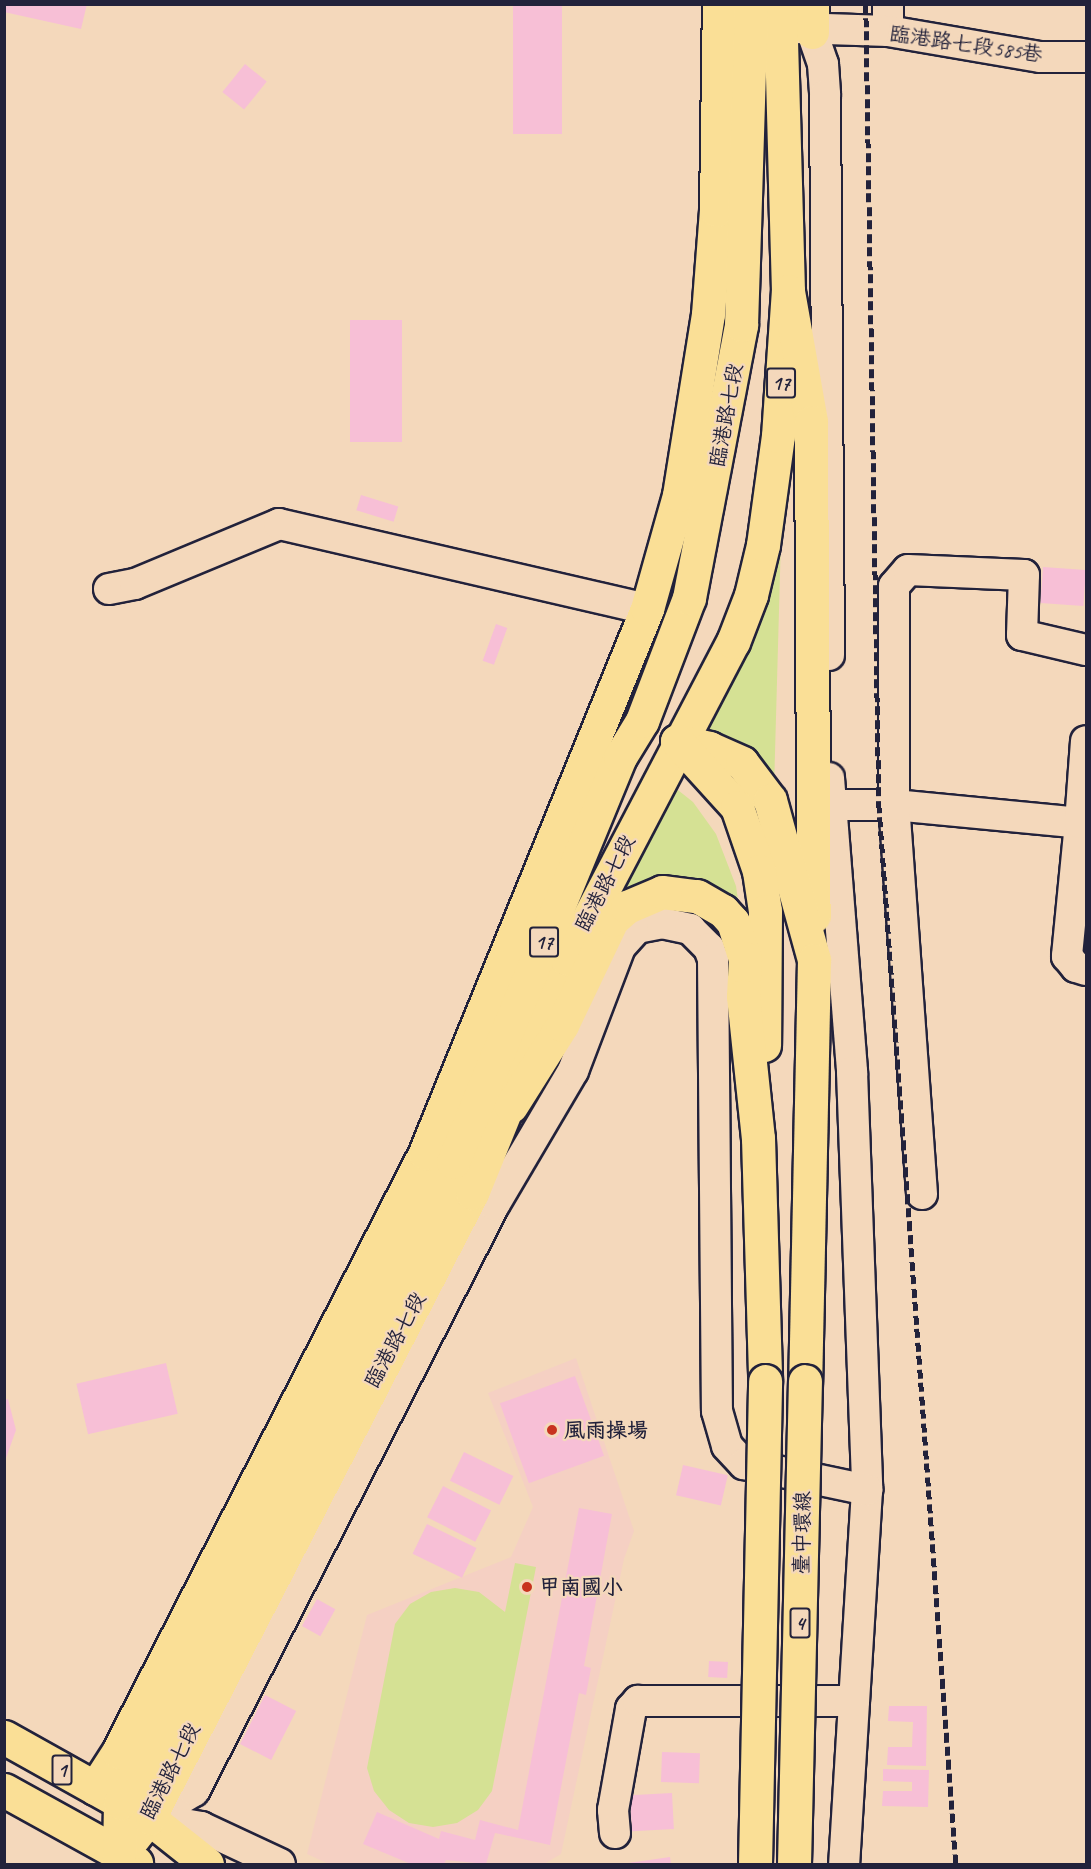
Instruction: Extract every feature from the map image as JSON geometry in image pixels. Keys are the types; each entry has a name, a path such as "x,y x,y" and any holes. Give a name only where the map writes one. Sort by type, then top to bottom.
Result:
{"main road":[{"name":"臨港路七段","path":"121,1803 472,1193 511,1106 567,959 677,741 733,642 756,575 778,436 788,291 751,10"},
{"name":"臨港路七段","path":"439,1158 647,609 679,495 708,314 716,210 751,10"},
{"name":"臨港路七段","path":"128,1862 121,1803 439,1158 620,757 642,721 689,598 741,326 751,10"},
{"name":"臺中環線","path":"788,291 811,422 814,960 794,1864"},
{"path":"642,721 677,741 710,748 742,763 770,800 814,960"},
{"path":"677,741 737,807 759,871 767,1002 758,1138"},
{"path":"511,1106 562,1025 612,920 642,899 662,892 680,893 697,896 723,911 733,922 745,958 743,996 758,1138"},
{"name":"臺中環線","path":"755,1864 765,1381 758,1138"},
{"name":"1","path":"4,1737 121,1803 207,1864"},
{"name":"1","path":"4,1790 128,1862"}],"street":[{"name":"臨港路七段585巷","path":"751,10 812,18 846,33 888,18 1040,57 1086,57"},
{"path":"812,18 823,64 825,95 829,805 852,1072 867,1490 844,1864"},
{"path":"109,589 135,584 279,524 647,609"},
{"path":"922,1194 894,805 894,586 908,570 1024,575 1022,635 1086,650"},
{"path":"1086,741 1067,956 1086,970"},
{"path":"829,805 894,805 1080,823"},
{"path":"121,1803 194,1791 494,1206 573,1071 620,947 637,928 662,923 690,929 709,948 713,959 717,1411 727,1446 744,1464 867,1490"},
{"path":"615,1833 613,1810 631,1709 638,1701 854,1701"},
{"path":"121,1803 201,1827 280,1864"}],"shaded area":[{"name":"甲南國小","path":"576,1358 634,1531 624,1559 561,1854 544,1864 329,1864 307,1854 367,1615 511,1557 533,1507 488,1393"}],"green space":[{"path":"781,539 774,789 744,754 705,728 761,605"},
{"path":"669,783 693,802 716,834 736,886 743,934 718,898 596,922"},
{"path":"515,1563 536,1567 492,1791 478,1810 457,1823 433,1827 409,1823 389,1810 374,1791 367,1768 395,1624 410,1604 431,1592 455,1588 479,1592 505,1612"}],"building":[{"path":"4,4 87,4 81,29 4,12"},
{"path":"513,4 562,4 562,134 513,134"},
{"path":"245,64 267,82 244,110 222,92"},
{"path":"350,320 402,320 402,442 350,442"},
{"path":"361,495 398,506 394,522 356,510"},
{"path":"1043,567 1086,570 1083,606 1040,603"},
{"path":"496,624 507,628 494,665 483,661"},
{"path":"166,1363 178,1414 88,1434 76,1384"},
{"name":"風雨操場","path":"575,1376 604,1456 529,1483 500,1403"},
{"path":"8,1399 16,1430 5,1461 4,1400"},
{"path":"464,1452 513,1476 499,1505 450,1481"},
{"path":"683,1465 728,1475 721,1506 676,1495"},
{"path":"443,1486 491,1511 475,1542 427,1517"},
{"path":"579,1508 612,1514 584,1666 591,1668 586,1695 579,1693 550,1845 495,1833 486,1864 446,1860 444,1864 411,1864 363,1844 377,1812 439,1839 441,1831 475,1840 480,1820 518,1830"},
{"path":"427,1524 476,1548 462,1578 413,1554"},
{"path":"317,1599 335,1609 320,1636 302,1626"},
{"path":"709,1661 728,1662 727,1678 708,1677"},
{"path":"265,1695 296,1711 271,1760 240,1744"},
{"path":"889,1706 927,1706 926,1766 887,1765 888,1747 912,1747 913,1722 888,1721"},
{"path":"662,1752 700,1753 699,1783 661,1782"},
{"path":"883,1769 929,1770 928,1807 882,1806 883,1791 912,1791 912,1782 883,1781"},
{"path":"672,1793 674,1829 632,1831 630,1795"},
{"path":"670,1857 671,1864 628,1864 628,1863"}],"railway":[{"path":"866,4 879,804 956,1864"}],"place":[{"name":"風雨操場","path":"552,1430"},
{"name":"甲南國小","path":"527,1587"}]}
